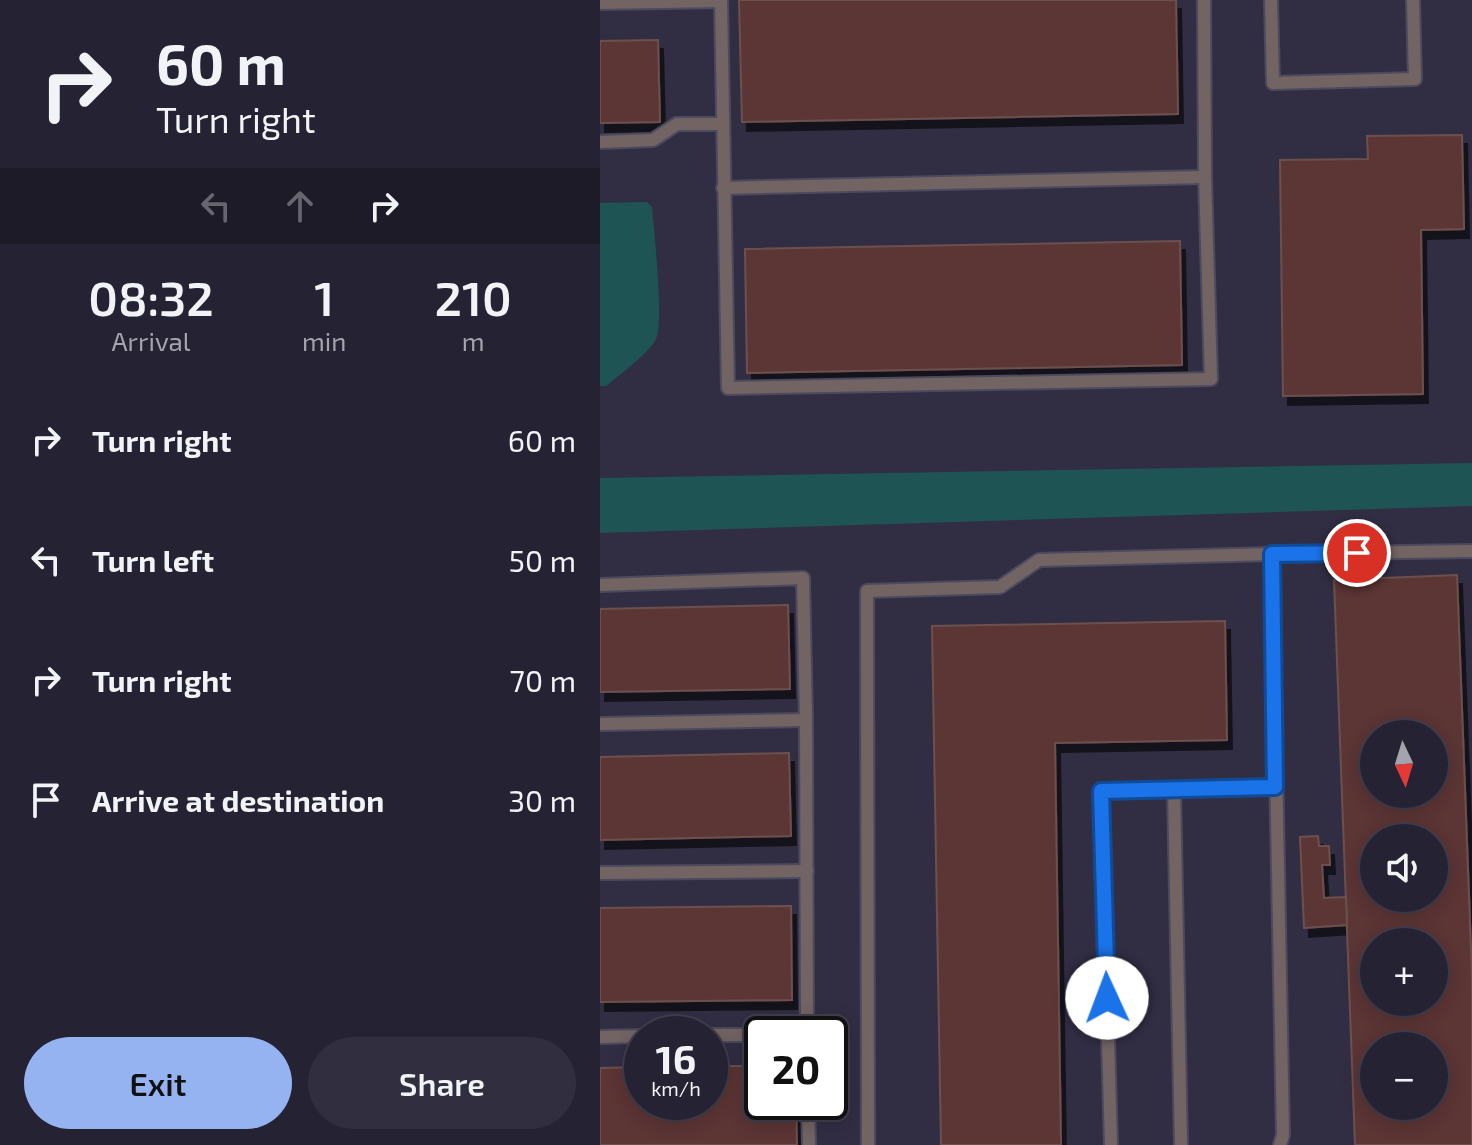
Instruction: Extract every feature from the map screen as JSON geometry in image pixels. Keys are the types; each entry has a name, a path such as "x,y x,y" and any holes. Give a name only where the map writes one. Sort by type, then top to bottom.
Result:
{"lane":[{"path":"600,3 721,0 728,388 1211,379 1204,0"},
{"path":"1271,0 1273,83 1415,79 1413,0"},
{"path":"600,142 653,140 677,124 723,124"},
{"path":"723,188 1205,177"},
{"path":"868,1145 867,591 1000,587 1039,560 1472,551"},
{"path":"1272,554 1283,1135 1280,1145"},
{"path":"600,585 803,578 807,1016"},
{"path":"600,724 806,720"},
{"path":"1111,1145 1101,791 1275,787"},
{"path":"1174,790 1181,1145"},
{"path":"600,873 807,871"},
{"path":"600,1037 624,1036"},
{"path":"808,1120 809,1145"}],"shaded area":[{"path":"647,202 652,207 658,275 656,339 626,370 606,386 600,386 600,203"},
{"path":"1472,463 1472,506 600,533 600,478"}],"building":[{"path":"739,0 1176,0 1178,114 742,122"},
{"path":"658,40 660,122 600,123 600,41"},
{"path":"1462,135 1464,229 1421,230 1423,394 1283,396 1280,160 1368,159 1367,136"},
{"path":"1180,241 1182,365 747,373 745,249"},
{"path":"1457,575 1472,976 1472,1145 1355,1145 1334,580"},
{"path":"788,605 790,689 600,692 600,609"},
{"path":"1225,621 1227,740 1055,743 1061,1145 941,1145 932,626"},
{"path":"789,753 791,836 600,840 600,757"},
{"path":"1318,836 1319,846 1329,846 1330,865 1322,865 1324,898 1346,897 1347,925 1304,928 1300,837"},
{"path":"791,906 792,1000 600,1002 600,908"},
{"path":"728,1066 744,1066 744,1120 796,1120 797,1145 600,1145 600,1068 624,1067 624,1120 728,1120"}],"route":[{"path":"1107,998 1101,791 1275,787 1272,554 1357,553"}]}
